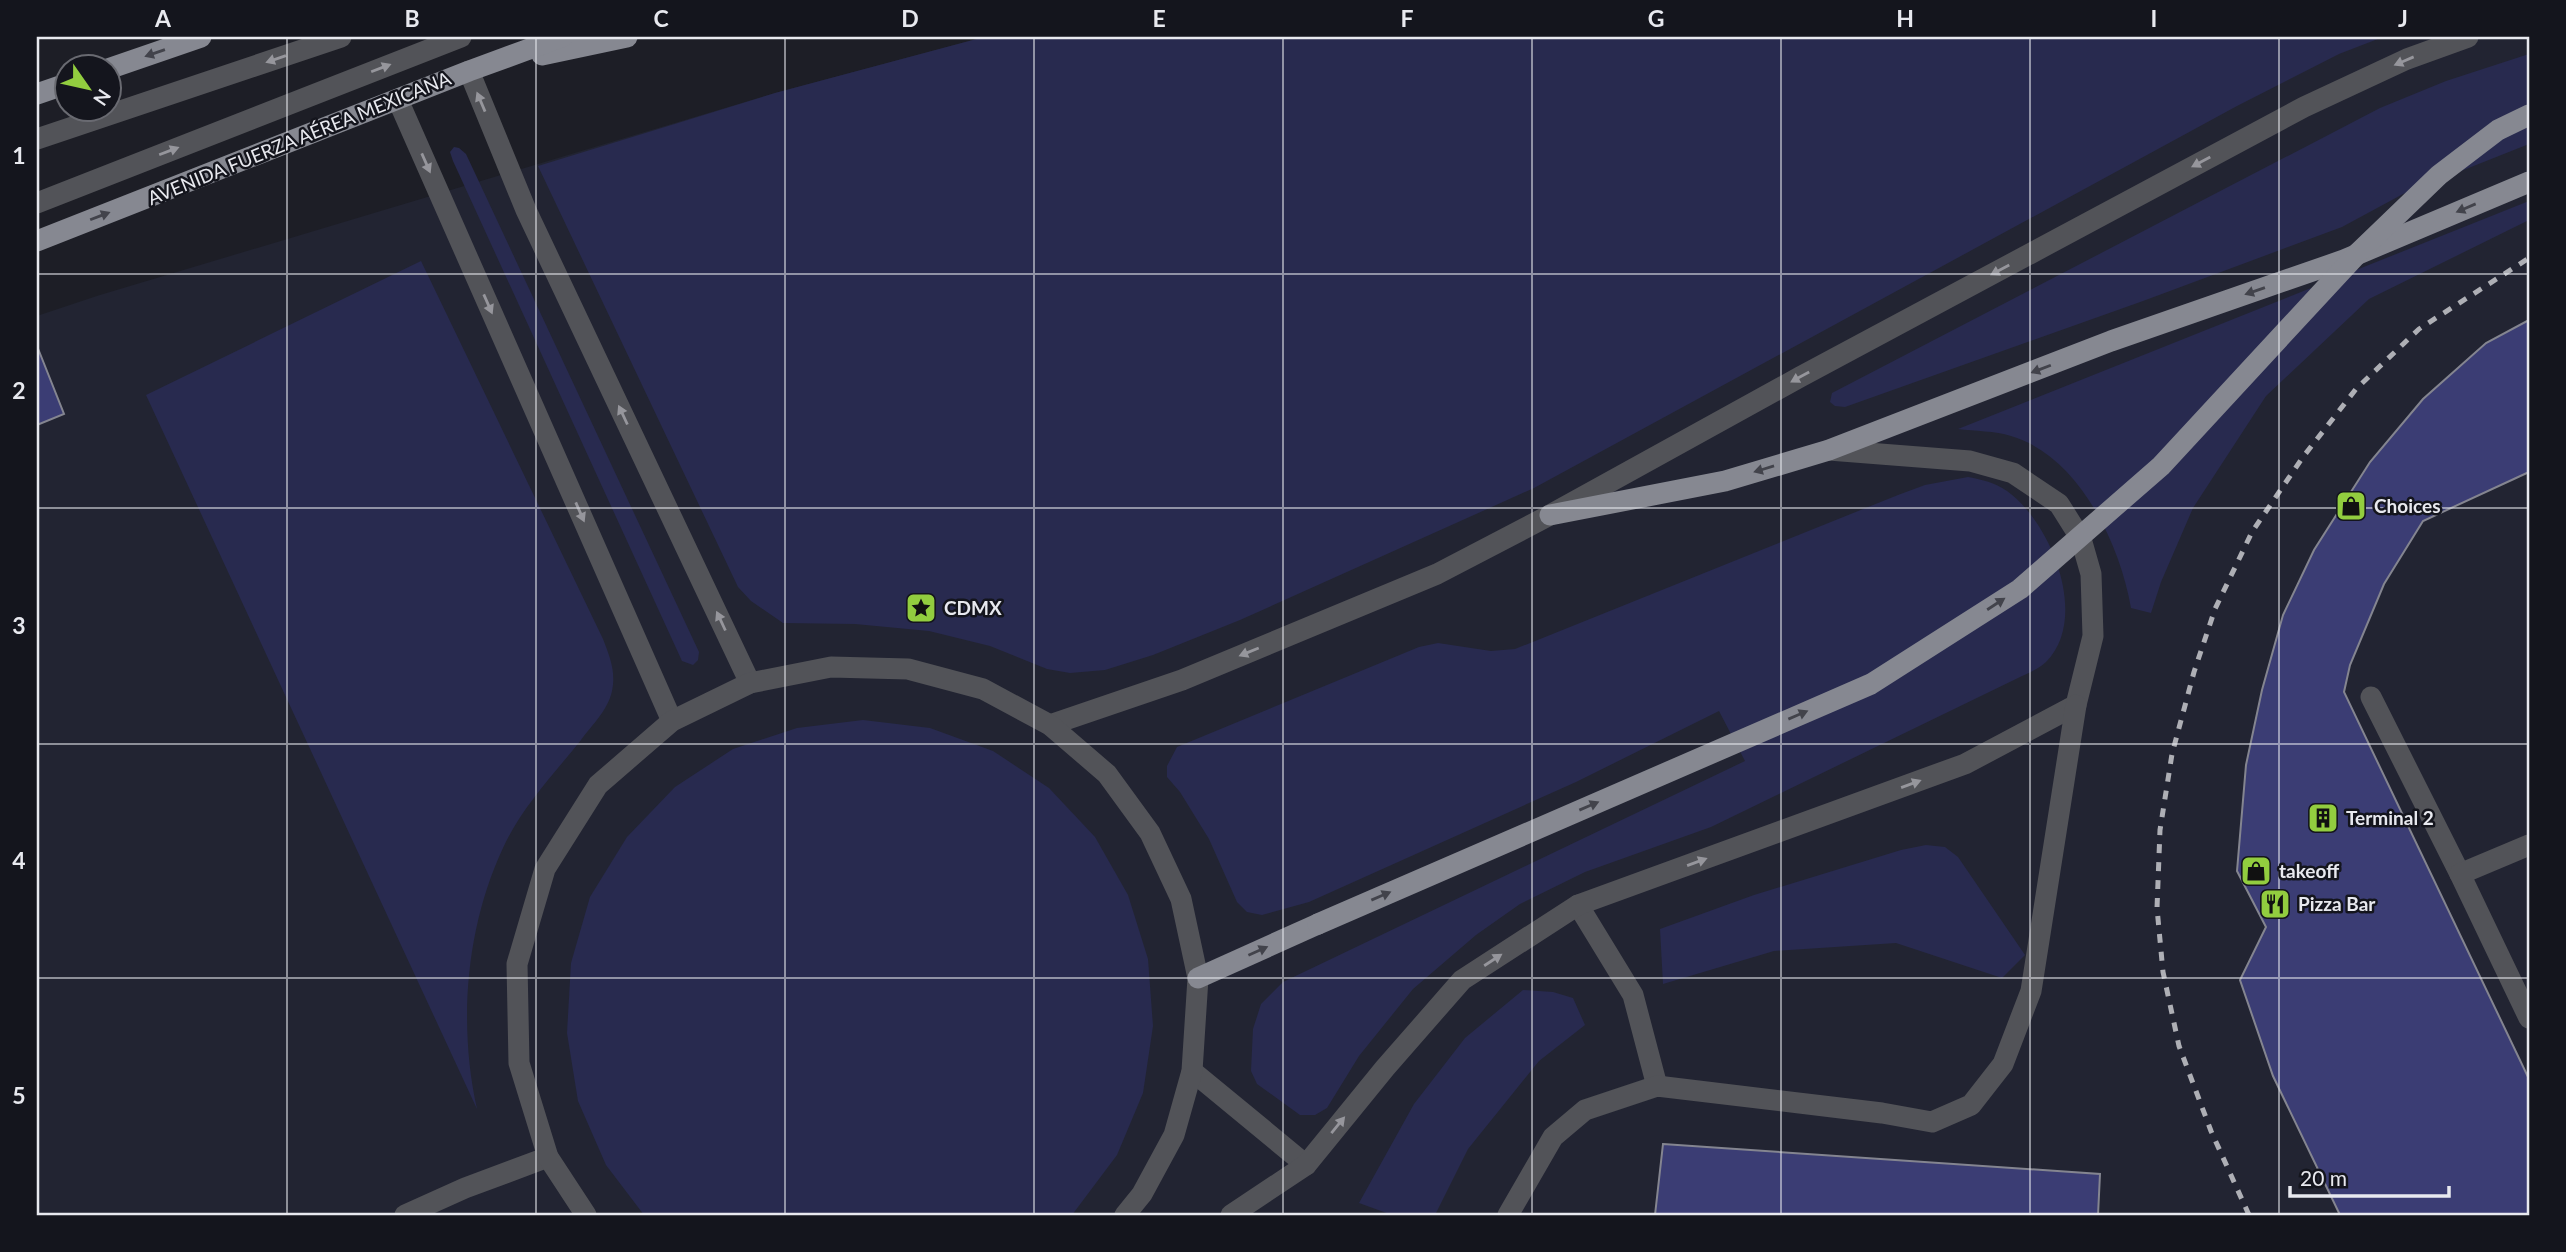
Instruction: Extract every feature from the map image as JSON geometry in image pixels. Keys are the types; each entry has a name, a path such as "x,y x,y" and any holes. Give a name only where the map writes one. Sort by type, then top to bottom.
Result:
{"main road":[{"path":"122,64 201,37"},
{"name":"AVENIDA FUERZA AÉREA MEXICANA","path":"37,241 468,71 562,37"},
{"path":"468,71 627,37"},
{"path":"1198,978 1318,923 1871,684 2020,589 2161,466 2359,252 2439,175 2498,130 2529,115"},
{"path":"1550,515 1726,481 1829,450 2111,341 2344,260 2529,181"}],"street":[{"path":"37,139 341,37"},
{"path":"37,203 461,37"},
{"path":"1051,725 1182,680 1437,573 1550,515 1812,370 2304,107 2407,59 2468,37"},
{"path":"468,71 527,210 750,683"},
{"path":"398,100 672,721"},
{"path":"1508,1215 1553,1137 1585,1110 1657,1086 1882,1113 1932,1122 1971,1105 2003,1064 2031,990 2077,705 2093,636 2091,574 2081,539 2059,504 2013,473 1970,461 1829,450"},
{"path":"586,1215 548,1157 519,1063 517,964 545,869 598,785 672,721 750,683 831,667 908,669 982,689 1051,725 1107,774 1150,833 1181,899 1198,978 1192,1071 1174,1135 1142,1194 1125,1215"},
{"path":"2371,696 2529,1018"},
{"path":"1231,1215 1306,1164 1462,980 1578,905 1965,764 2077,705"},
{"path":"2460,874 2529,845"},
{"path":"1578,905 1633,995 1657,1086"},
{"path":"1192,1071 1306,1164"},
{"path":"405,1215 465,1188 548,1157"}],"shaded area":[{"path":"984,37 2529,37 2529,1215 37,1215 37,316 775,93"},
{"path":"984,37 2383,37 2339,54 2237,106 1534,488 1240,620 1153,655 1105,670 1070,673 1047,669 990,646 929,631 855,624 783,623 751,601 738,587 538,166 775,93"},
{"path":"2529,54 2529,144 2403,194 2342,227 2143,301 1845,407 1835,406 1830,402 1832,393 2380,108 2446,81"},
{"path":"454,147 466,154 699,652 698,660 693,665 682,661 453,161 450,152"},
{"path":"2529,201 2529,220 2369,299 2266,396 2193,508 2161,582 2151,613 2131,608 2117,557 2106,531 2076,482 2057,462 2035,447 2011,436 1958,429"},
{"path":"421,261 603,639 613,671 612,691 603,711 519,819 490,878 474,943 467,1010 471,1077 477,1109 146,395"},
{"path":"1968,477 1993,483 2023,505 2038,525 2060,572 2065,597 2065,621 2059,643 2043,665 1711,827 1585,872 1520,904 1476,935 1413,989 1359,1056 1327,1108 1315,1115 1300,1115 1257,1084 1251,1071 1253,1029 1261,1004 1283,982 1745,761 1719,711 1576,782 1309,902 1262,915 1247,912 1237,902 1209,839 1180,792 1167,777 1167,766 1177,747 1419,647 1438,643 1491,651 1515,649 1898,495 1925,485"},
{"path":"863,720 930,728 993,751 1049,788 1095,837 1128,895 1148,959 1153,1026 1143,1093 1117,1155 1072,1215 644,1215 606,1165 578,1101 567,1033 571,963 590,897 627,837 675,787 733,749 797,728"},
{"path":"1926,845 1945,847 1958,857 2025,955 2002,978 1896,943 1774,951 1663,984 1660,929 1754,895 1901,850"},
{"path":"1523,990 1553,992 1573,998 1585,1025 1539,1061 1468,1149 1435,1215 1392,1215 1359,1203 1414,1104 1465,1038"}],"building":[{"name":"Terminal 2","path":"2529,320 2529,472 2423,521 2384,584 2350,665 2344,692 2529,1079 2529,1215 2340,1215 2273,1076 2240,980 2266,927 2237,871 2246,765 2262,690 2283,615 2314,550 2370,462 2423,399 2486,343"},
{"path":"37,346 64,414 37,425"},
{"path":"1663,1144 2100,1174 2098,1215 1655,1215"}],"railway":[{"path":"2249,1215 2211,1131 2179,1046 2163,972 2157,908 2160,830 2172,754 2194,672 2215,609 2252,532 2303,457 2356,389 2419,329 2529,258"}],"place":[{"name":"Choices","path":"2351,506"},
{"name":"CDMX","path":"921,608"},
{"name":"Terminal 2","path":"2323,818"},
{"name":"takeoff","path":"2256,871"},
{"name":"Pizza Bar","path":"2275,904"}]}
